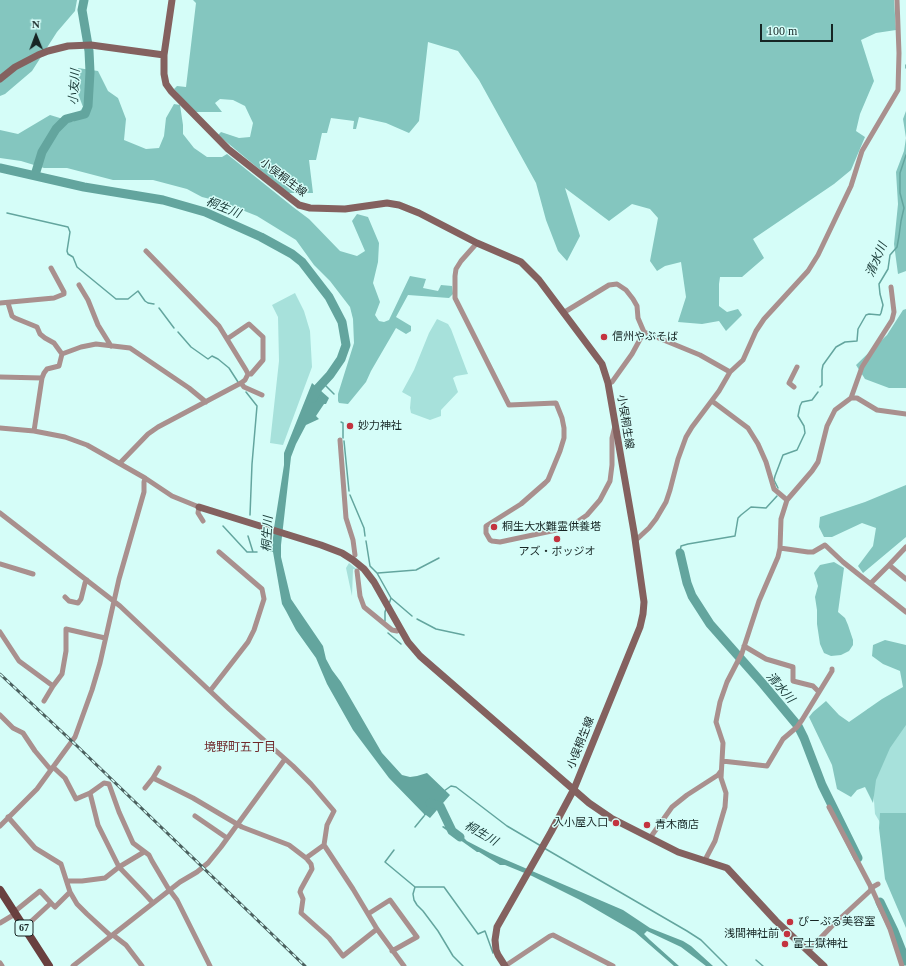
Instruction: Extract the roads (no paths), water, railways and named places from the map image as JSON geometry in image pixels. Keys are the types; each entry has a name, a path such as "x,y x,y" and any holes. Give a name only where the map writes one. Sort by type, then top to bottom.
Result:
{"main road":[{"name":"小俣桐生線","path":"172,0 164,54 164,79 171,91 228,149 296,204 305,207 333,209 345,209 387,203 398,205 420,213 477,243 521,262 539,280 602,364 608,384 644,602 640,627 574,789 499,922 496,932 496,950 498,955 508,965"},
{"path":"0,79 15,68 38,55 68,46 88,45 164,54"},
{"path":"199,507 321,545 342,553 359,565 370,576 380,590 408,642 420,656 574,789 606,815 650,838 678,852 723,866 729,870 776,921 824,966"},
{"name":"67","path":"0,890 49,966"}],"street":[{"path":"635,541 656,519 668,497 678,459 686,437 712,401 730,372 742,360 756,331 764,319 808,271 818,255 851,186 862,150 898,90 899,54 897,0"},
{"path":"477,243 456,269 455,298 508,405 556,403 564,428 564,438 560,451 552,472 545,483 521,504 486,526 486,533 490,540 492,542 500,542 561,529 577,522 587,515 600,500 610,481 612,465 612,438 615,426"},
{"path":"146,251 219,326 248,374"},
{"path":"0,303 54,298 64,294 52,268"},
{"path":"563,313 609,285 614,284 626,290 633,299 637,306 638,318 644,332 700,355 730,372"},
{"path":"79,285 88,300 98,325 111,346"},
{"path":"705,860 714,842 725,807 726,793 721,778 723,743 716,722 727,682 742,653 759,601 778,557 780,548 781,519 787,500 818,462 827,426 835,410 851,398 862,367 892,320 894,312 891,287"},
{"path":"8,303 12,316 37,326 40,334 54,343 62,354"},
{"path":"120,463 154,430 242,383 248,374 250,374 262,362 263,337 249,324 227,339"},
{"path":"608,384 612,382 632,354 644,332"},
{"path":"62,354 96,344 130,348 189,388 206,402"},
{"path":"34,432 42,378 46,370 59,366 62,354"},
{"path":"794,387 789,383 797,367"},
{"path":"0,377 42,378"},
{"path":"242,383 244,387 262,395"},
{"path":"851,398 857,398 877,410 906,414"},
{"path":"712,401 748,428 758,444 766,462 774,489 787,500"},
{"path":"0,428 65,437 87,445 120,463 172,496 199,507 198,515 203,521"},
{"path":"340,440 346,518 355,555"},
{"path":"0,826 37,789 75,736 100,663 119,579 144,492 145,478"},
{"path":"0,513 114,602 311,784 334,811 327,825 324,844 354,889 377,929 404,966"},
{"path":"780,548 813,552 825,545 843,562 906,612"},
{"path":"871,583 906,547"},
{"path":"210,691 248,642 254,630 264,599 262,589 219,552"},
{"path":"0,564 33,574"},
{"path":"889,565 906,579"},
{"path":"357,571 360,596 364,607 392,630 401,630"},
{"path":"65,597 69,601 78,603 81,599 87,580"},
{"path":"44,701 62,674 66,651 66,629 106,638"},
{"path":"0,632 19,661 53,686"},
{"path":"744,646 766,659 793,667 793,681 813,686 819,692"},
{"path":"722,761 767,766 783,740 802,720 832,669"},
{"path":"0,715 13,728 23,733 36,751 52,768 67,780 71,792 76,800 90,793 104,782 108,784 133,843 152,861 169,890 177,900 210,966"},
{"path":"73,966 169,890 200,870 208,863 285,759"},
{"path":"145,788 159,768"},
{"path":"650,838 672,807 687,795 718,775 722,770"},
{"path":"153,778 193,798 237,825 289,845 306,858 311,864 312,869 300,892 303,899 302,916 329,938 343,956 377,929"},
{"path":"90,793 98,825 119,867 153,904"},
{"path":"829,807 872,888 890,928 902,966"},
{"path":"195,816 227,838"},
{"path":"8,817 35,848 61,864 70,892 78,904 86,914 126,945 142,966"},
{"path":"306,858 324,844"},
{"path":"67,881 105,878 119,867 144,852"},
{"path":"808,951 832,926 878,884"},
{"path":"0,923 40,891 56,907 70,892"},
{"path":"368,914 390,900 417,937 392,951"},
{"path":"24,928 51,903"},
{"path":"508,965 553,935 613,966"}],"waterway":[{"name":"小友川","path":"35,175 42,152 56,129 66,119 85,114 88,106 90,72 89,51 82,10 84,0"},
{"name":"清水川","path":"820,387 822,385 823,365 836,347 845,342 857,341 858,329 866,315 880,315 881,313 883,305 879,284 888,269 890,255 897,247 904,208 900,193 900,173 906,155"},
{"name":"桐生川","path":"0,168 84,187 163,200 205,212 261,237 292,254 302,262 329,297 342,322 346,345 341,359 330,375 318,388 313,398"},
{"path":"7,213 68,227 70,232 67,251 68,254 73,257 77,267 116,299 128,299 138,291 145,301 154,304"},
{"path":"159,308 174,328"},
{"path":"178,332 191,347 208,359 212,356 218,359 229,368 238,382"},
{"path":"323,383 334,394"},
{"path":"246,392 257,406 252,464 250,515"},
{"name":"清水川","path":"778,488 774,480 783,455 797,450 805,433 804,426 798,416 800,406 802,402 812,400 818,392"},
{"path":"341,422 343,423 343,438"},
{"path":"344,441 349,491"},
{"path":"350,495 364,528 365,536"},
{"name":"清水川","path":"680,553 681,546 735,536 738,518 741,515 751,507 766,508 777,496"},
{"path":"223,526 247,552 257,552"},
{"path":"248,536 253,552"},
{"path":"366,541 370,566 377,573 391,598 389,604"},
{"name":"清水川","path":"680,553 687,583 692,596 710,624 798,726 822,785 858,858"},
{"path":"378,573 416,570 439,558"},
{"path":"391,598 412,616"},
{"path":"385,621 386,609"},
{"path":"417,619 436,629 464,635"},
{"path":"388,633 401,644"},
{"path":"444,791 451,786 456,787 507,826 541,846"},
{"name":"桐生川","path":"430,803 440,806 452,831 460,837"},
{"path":"415,827 424,816"},
{"path":"544,848 701,940 727,966"},
{"path":"394,850 385,862 415,887 444,887 478,934 485,931 493,953"},
{"name":"桐生川","path":"415,887 413,894 417,905 438,931 453,956 463,966"},
{"name":"清水川","path":"880,902 906,961"},
{"path":"756,960 763,966"}],"railway":[{"path":"0,674 76,745 305,966"}],"place":[{"name":"信州やぶそば","path":"604,337"},
{"name":"妙力神社","path":"350,426"},
{"name":"桐生大水難霊供養塔","path":"494,527"},
{"name":"アズ・ポッジオ","path":"557,539"},
{"name":"入小屋入口","path":"616,823"},
{"name":"青木商店","path":"647,825"},
{"name":"ぴーぷる美容室","path":"790,922"},
{"name":"浅間神社前","path":"787,934"},
{"name":"富士獄神社","path":"785,944"}],"district":[{"name":"境野町五丁目","path":"240,748"}]}
